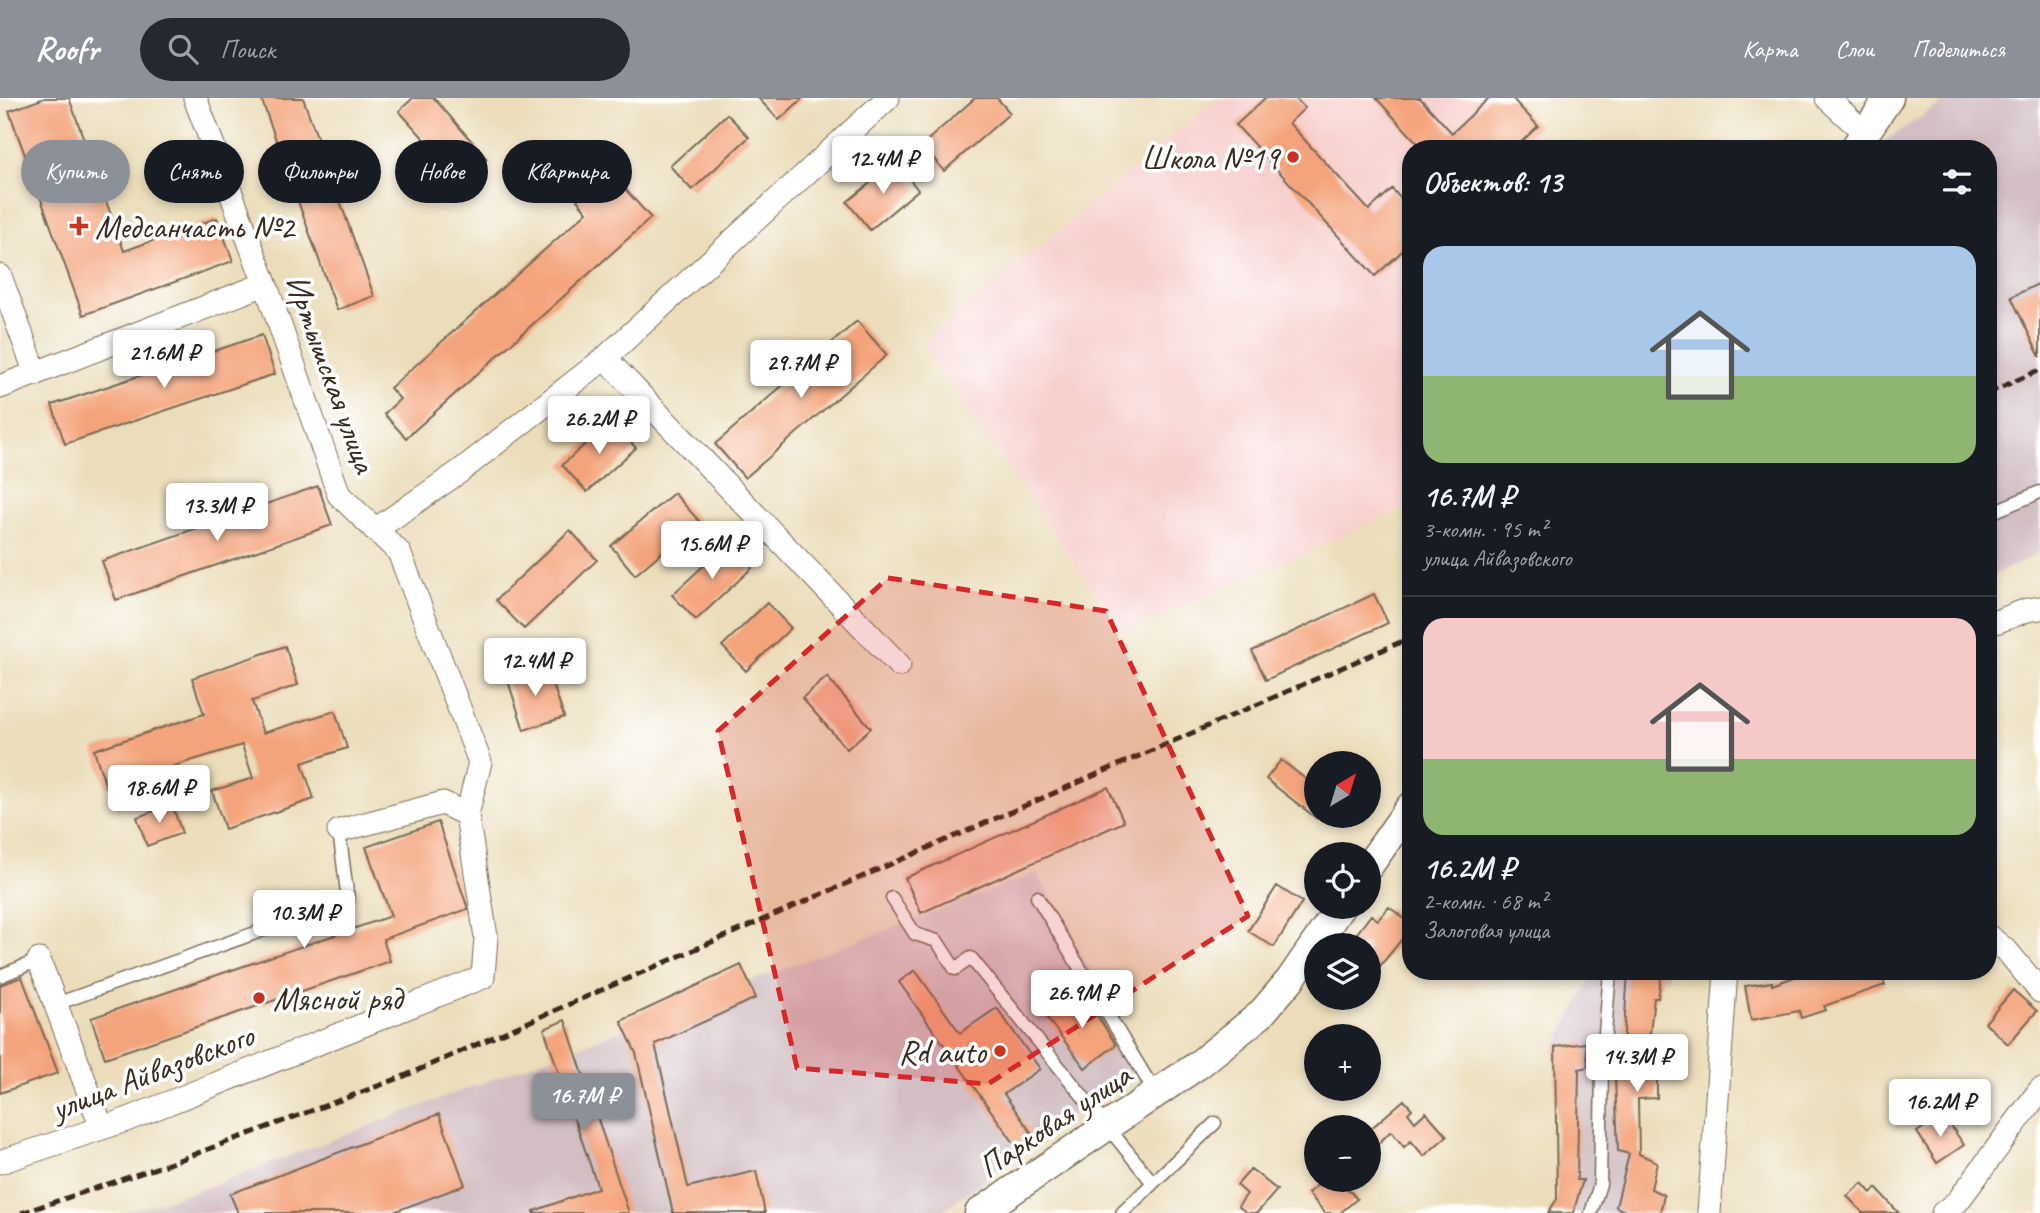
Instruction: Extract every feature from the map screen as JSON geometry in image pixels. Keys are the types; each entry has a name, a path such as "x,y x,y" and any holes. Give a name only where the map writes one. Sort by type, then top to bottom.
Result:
{"street":[{"name":"Иртышская улица","path":"195,98 265,284 339,495 398,551 480,762 467,815 486,937 483,977"},
{"path":"375,530 459,472 605,358 888,98"},
{"path":"1827,98 1858,140"},
{"path":"1860,140 1889,98"},
{"path":"0,276 36,374"},
{"path":"0,387 265,284"},
{"path":"605,358 899,665"},
{"path":"1997,622 2040,608"},
{"path":"339,831 443,803 467,815"},
{"path":"1381,848 1402,818"},
{"name":"Парковая улица","path":"979,1213 1198,1065 1260,1015 1290,980 1332,919"},
{"path":"1997,943 2007,951 2040,991"},
{"path":"40,960 102,1128"},
{"name":"улица Айвазовского","path":"0,1162 102,1128 483,977"},
{"path":"1709,1213 1725,980"},
{"path":"1943,1213 1958,1200 2040,1090"}],"lane":[{"path":"1997,510 2040,492"},
{"path":"56,1004 348,900 339,831"},
{"path":"1037,897 1156,1094"},
{"path":"892,898 915,934 937,941 955,969 971,958 1153,1183"},
{"path":"0,976 40,960"},
{"path":"1591,1213 1600,1184 1602,1070 1609,980"},
{"path":"1122,1213 1215,1123"}],"highlighted area":[{"path":"888,578 1106,611 1248,916 988,1084 797,1068 718,731"}],"shaded area":[{"path":"1219,98 1508,98 1543,140 1402,140 1402,509 1123,633 922,343"},
{"path":"1949,98 2040,98 2040,553 1997,574 1997,140 1886,140"},
{"path":"1037,873 1141,1063 939,1213 120,1213 194,1192"},
{"path":"1590,980 1661,980 1658,998 1654,999 1645,1075 1657,1076 1638,1099 1639,1154 1657,1162 1649,1188 1664,1195 1660,1213 1548,1213 1557,1198 1555,1047"}],"building":[{"path":"45,98 69,98 84,140 21,140 21,144 9,111"},
{"path":"261,98 303,98 318,140 276,140"},
{"path":"413,98 434,98 470,140 425,140 399,111"},
{"path":"758,98 803,98 779,120"},
{"path":"975,98 997,98 1010,113 944,171 922,145"},
{"name":"Школа №19","path":"1265,98 1295,98 1305,108 1289,123 1369,210 1392,189 1402,200 1402,251 1375,276 1236,125"},
{"path":"1376,98 1420,98 1452,133 1489,98 1512,98 1538,126 1523,140 1415,140"},
{"path":"727,114 749,137 692,190 670,166"},
{"path":"896,162 918,190 870,230 847,202"},
{"path":"632,197 651,218 406,438 384,414 400,399 390,388 587,212 580,203 632,203"},
{"path":"42,203 107,203 124,251 217,218 233,261 83,315"},
{"path":"299,203 341,203 374,296 337,310"},
{"path":"2040,283 2040,357 2011,297"},
{"path":"857,321 887,355 745,478 715,444"},
{"path":"262,335 275,374 65,444 52,405"},
{"path":"611,421 636,448 587,492 562,465"},
{"path":"318,486 332,525 116,600 102,561"},
{"path":"674,493 699,521 635,575 611,546"},
{"path":"570,530 597,560 524,629 496,600"},
{"path":"729,542 752,568 696,620 672,595"},
{"path":"1374,594 1388,623 1266,680 1252,651"},
{"path":"767,603 791,628 746,671 722,646"},
{"path":"285,646 298,685 252,701 263,733 335,711 347,748 302,763 314,799 225,829 212,791 253,778 242,745 106,787 94,750 204,714 192,678"},
{"path":"547,666 564,717 524,730 507,678"},
{"path":"827,677 871,728 847,749 802,698"},
{"path":"1281,760 1304,778 1304,809 1266,779"},
{"path":"1108,787 1124,822 921,913 905,878"},
{"path":"172,805 182,833 147,846 137,817"},
{"path":"438,822 468,909 383,939 390,961 105,1058 91,1018 391,916 366,847"},
{"path":"1277,886 1302,902 1274,947 1248,931"},
{"path":"1389,907 1402,917 1402,939 1381,965 1381,933 1357,933 1368,919 1381,919"},
{"path":"741,965 756,998 655,1044 688,1187 756,1171 765,1213 673,1213 636,1053 621,1021"},
{"path":"915,970 960,1033 997,1008 1040,1069 1004,1094 1033,1135 1017,1147 899,982"},
{"path":"22,977 58,1073 0,1093 0,985"},
{"path":"1627,980 1661,980 1658,998 1654,998 1645,1076 1657,1076 1657,1098 1638,1099 1639,1154 1657,1162 1651,1189 1664,1195 1660,1213 1628,1213 1616,1207 1629,1154 1618,1151 1615,1077 1621,1077"},
{"path":"1786,980 1883,980 1885,985 1824,1006 1826,1010 1801,1018 1799,1011 1751,1020 1745,986 1772,982 1772,985"},
{"path":"2013,990 2037,1011 2008,1044 1985,1023"},
{"path":"1082,991 1116,1045 1085,1068 1047,1018"},
{"path":"565,1020 629,1213 534,1213 598,1188 544,1029"},
{"path":"1586,1043 1588,1067 1579,1069 1577,1180 1583,1180 1573,1213 1548,1213 1557,1199 1555,1047"},
{"path":"1404,1100 1412,1109 1408,1113 1415,1122 1426,1112 1447,1136 1424,1156 1411,1141 1404,1147 1391,1131 1381,1141 1381,1120"},
{"path":"439,1114 465,1185 391,1213 238,1213 230,1194"},
{"path":"1943,1114 1964,1145 1937,1163 1917,1132"},
{"path":"1251,1169 1277,1190 1257,1213 1247,1213 1238,1206 1247,1194 1237,1185"},
{"path":"1862,1183 1871,1193 1876,1188 1899,1213 1863,1213 1847,1196"},
{"path":"1351,1192 1357,1199 1340,1213 1325,1213 1308,1193"}],"railway":[{"path":"1997,389 2040,370"},
{"path":"21,1213 171,1163 402,1077 1402,641"}],"place":[{"name":"Школа №19","path":"1293,157"},
{"name":"Медсанчасть №2","path":"79,226"},
{"name":"Мясной ряд","path":"259,998"},
{"name":"Rd auto","path":"1000,1051"}]}
